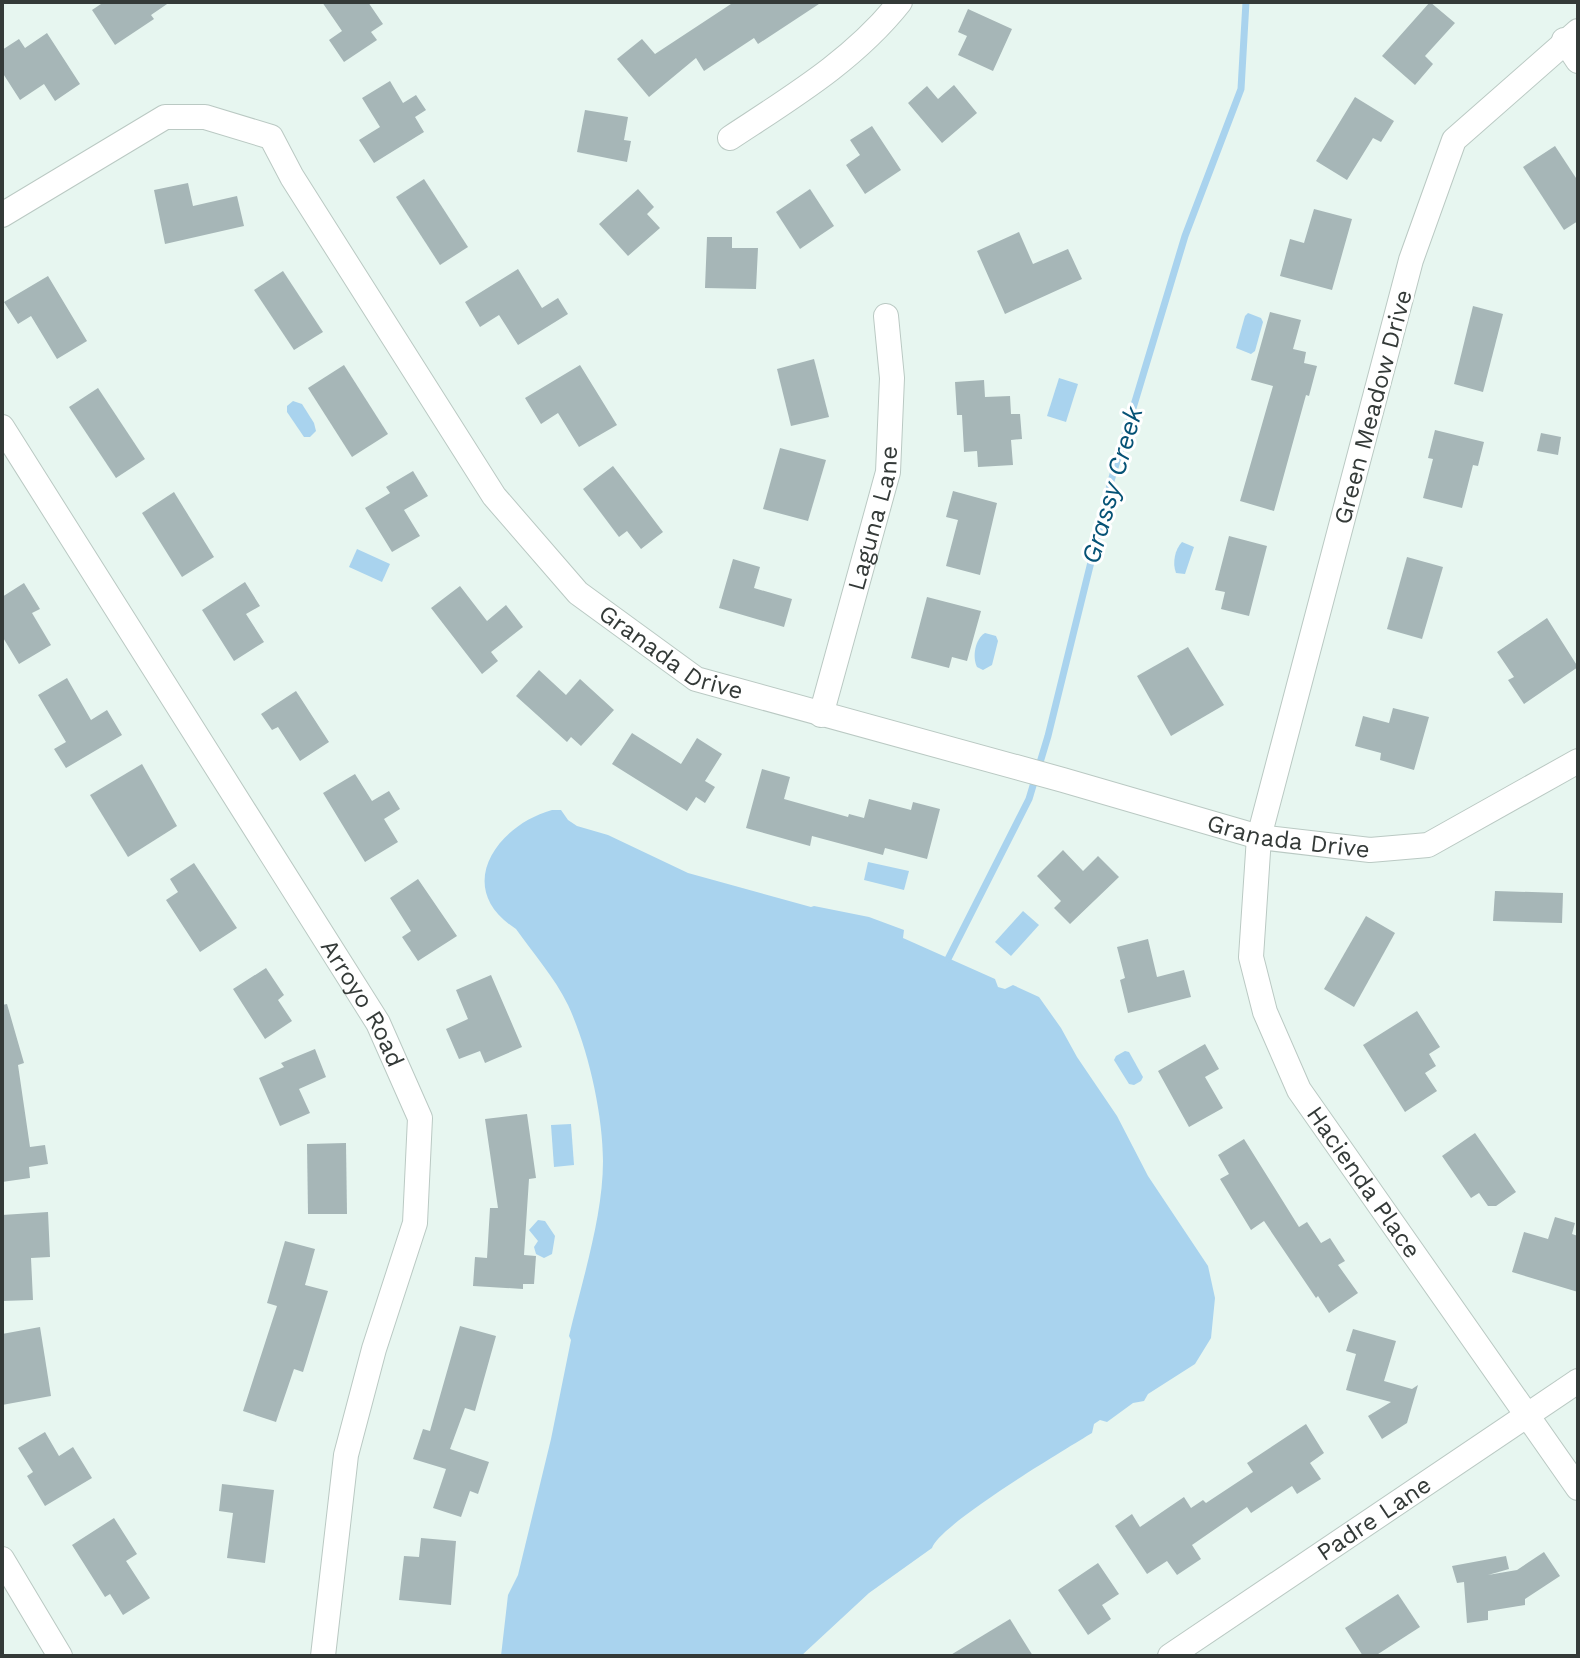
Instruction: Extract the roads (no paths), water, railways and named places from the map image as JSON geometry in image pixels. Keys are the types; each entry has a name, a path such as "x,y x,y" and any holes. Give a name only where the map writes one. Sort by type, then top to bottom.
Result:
{"street":[{"path":"730,138 826,74 878,30 900,2"},
{"path":"1571,36 1578,61"},
{"name":"Green Meadow Drive","path":"1259,837 1411,260 1454,140 1571,36"},
{"name":"Granada Drive","path":"2,215 165,117 205,117 271,137 292,177 494,496 578,593 696,679 1019,767 1259,837 1370,850 1428,845 1576,768"},
{"name":"Laguna Lane","path":"821,715 888,472 892,378 886,316"},
{"name":"Arroyo Road","path":"2,427 378,1023 420,1118 415,1223 374,1349 346,1455 323,1656"},
{"name":"Hacienda Place","path":"1259,837 1251,957 1265,1012 1299,1090 1578,1488"},
{"name":"Padre Lane","path":"1170,1656 1578,1381"},
{"path":"2,1559 60,1656"}],"water":[{"path":"1248,313 1261,318 1263,322 1255,351 1251,354 1236,348"},
{"path":"1059,378 1078,384 1066,422 1047,416"},
{"path":"293,401 302,404 314,423 316,431 310,437 304,437 287,412 287,406"},
{"path":"1182,542 1194,547 1185,574 1176,573 1174,565"},
{"path":"357,549 390,564 382,582 349,567"},
{"path":"985,633 996,636 998,641 992,665 983,670 975,663 975,653 979,639"},
{"path":"552,810 561,810 577,826 608,835 688,873 811,907 869,917 904,930 903,938 995,979 998,987 1005,989 1013,985 1039,997 1117,1116 1148,1176 1208,1266 1215,1298 1211,1338 1195,1364 1148,1394 1144,1401 1133,1403 1107,1422 1100,1420 1094,1424 1092,1433 956,1522 932,1548 869,1593 801,1656 501,1656 508,1595 518,1575 551,1439 602,1182 602,1143 597,1102 575,1022 550,975 516,929 497,913 487,896 485,878 489,860 499,844 513,830"},
{"path":"868,862 909,871 904,890 864,880"},
{"path":"1023,911 1039,925 1011,956 995,942"},
{"path":"1125,1051 1129,1052 1143,1077 1134,1085 1129,1084 1114,1060"},
{"path":"571,1124 574,1165 554,1167 551,1125"},
{"path":"538,1220 545,1221 555,1236 552,1254 544,1258 536,1254 534,1247 538,1241 529,1230"}],"waterway":[{"name":"Grassy Creek","path":"948,959 1029,799 1048,736 1111,481 1185,236 1241,89 1246,2"}]}
